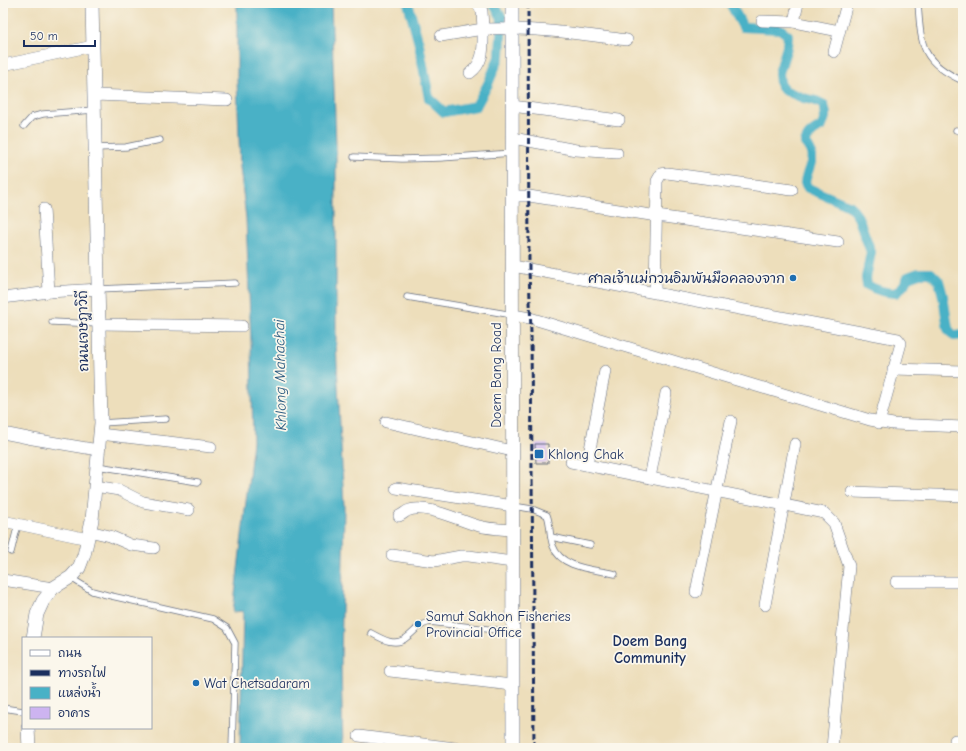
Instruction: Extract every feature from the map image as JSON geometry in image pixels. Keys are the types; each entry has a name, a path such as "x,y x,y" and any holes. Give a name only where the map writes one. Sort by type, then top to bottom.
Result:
{"street":[{"name":"ถนนเจษฎาวิถี","path":"33,637 37,614 43,601 53,588 71,577 78,568 84,555 89,535 97,466 100,428 99,289 92,3"},
{"path":"470,73 476,69 482,59 484,29 482,11 477,3"},
{"name":"Doem Bang Road","path":"512,3 513,748"},
{"path":"794,22 798,3"},
{"path":"834,52 847,3"},
{"path":"762,21 794,22 839,31"},
{"path":"441,36 484,29 512,28 557,31 627,40"},
{"path":"3,64 93,46"},
{"path":"94,95 227,100"},
{"path":"512,106 619,120"},
{"path":"513,138 576,150 617,153"},
{"path":"655,292 657,181 661,174 667,173 792,190"},
{"path":"513,196 529,196 838,242"},
{"path":"44,209 49,292"},
{"path":"513,266 898,339 901,343 879,422"},
{"path":"3,298 49,292 99,289"},
{"path":"512,315 530,318 879,422 963,427"},
{"path":"99,324 242,326"},
{"path":"893,369 963,371"},
{"path":"587,465 605,371"},
{"path":"650,478 666,394"},
{"path":"696,592 731,421"},
{"path":"386,422 512,451"},
{"path":"100,428 211,447"},
{"path":"3,433 98,450"},
{"path":"766,605 796,444"},
{"path":"571,462 824,513 834,523 848,566 832,748"},
{"path":"95,486 119,490 143,502 189,510"},
{"path":"396,488 513,506"},
{"path":"852,492 963,496"},
{"path":"400,516 408,510 423,509 454,516 465,522 478,526 513,530"},
{"path":"3,521 89,535 110,536 131,545 154,548"},
{"path":"392,555 434,561 469,556 512,562"},
{"path":"3,580 53,588"},
{"path":"896,582 963,582"},
{"path":"390,671 512,685"},
{"path":"28,729 29,748"},
{"path":"359,736 455,748"}],"lane":[{"path":"918,3 923,44 928,57 936,66 963,81"},
{"path":"24,126 32,117 43,114 94,110"},
{"path":"956,130 963,132"},
{"path":"95,148 126,147 160,140"},
{"path":"354,157 410,158 513,152"},
{"path":"99,289 235,283"},
{"path":"407,298 512,315"},
{"path":"52,322 99,324"},
{"path":"100,428 166,419"},
{"path":"97,466 198,482"},
{"path":"513,506 532,509 547,515 550,523 552,545 556,553 567,562 615,574"},
{"path":"11,552 18,524"},
{"path":"552,537 590,545"},
{"path":"71,577 92,590 213,619 227,628 235,643 232,748"},
{"path":"371,633 393,642 400,641 407,638 421,624 430,622 512,632"},
{"path":"3,708 22,711"}],"water":[{"name":"Khlong Mahachai","path":"237,3 331,3 336,146 336,343 344,507 341,666 343,748 240,748 243,611 233,612 253,442 246,218 240,167 237,79"}],"building":[{"path":"535,444 548,444 548,463 536,463"}],"waterway":[{"path":"408,3 419,44 429,98 444,112 476,106 488,84 500,55 502,18 493,3"},
{"path":"730,3 743,27 780,29 788,35 787,47 779,73 780,83 784,90 824,105 826,114 822,126 814,131 805,143 809,148 812,158 805,183 808,188 850,206 858,217 871,252 866,278 867,285 881,291 896,293 904,285 908,277 919,273 931,273 939,281 948,329 954,336 963,335"}],"railway":[{"path":"528,3 534,748"}],"place":[{"name":"ศาลเจ้าแม่กวนอิมพันมือคลองจาก","path":"793,278"},
{"name":"Khlong Chak","path":"539,454"},
{"name":"Samut Sakhon Fisheries Provincial Office","path":"418,624"},
{"name":"Wat Chetsadaram","path":"196,683"}],"district":[{"name":"Doem Bang Community","path":"650,650"}]}
